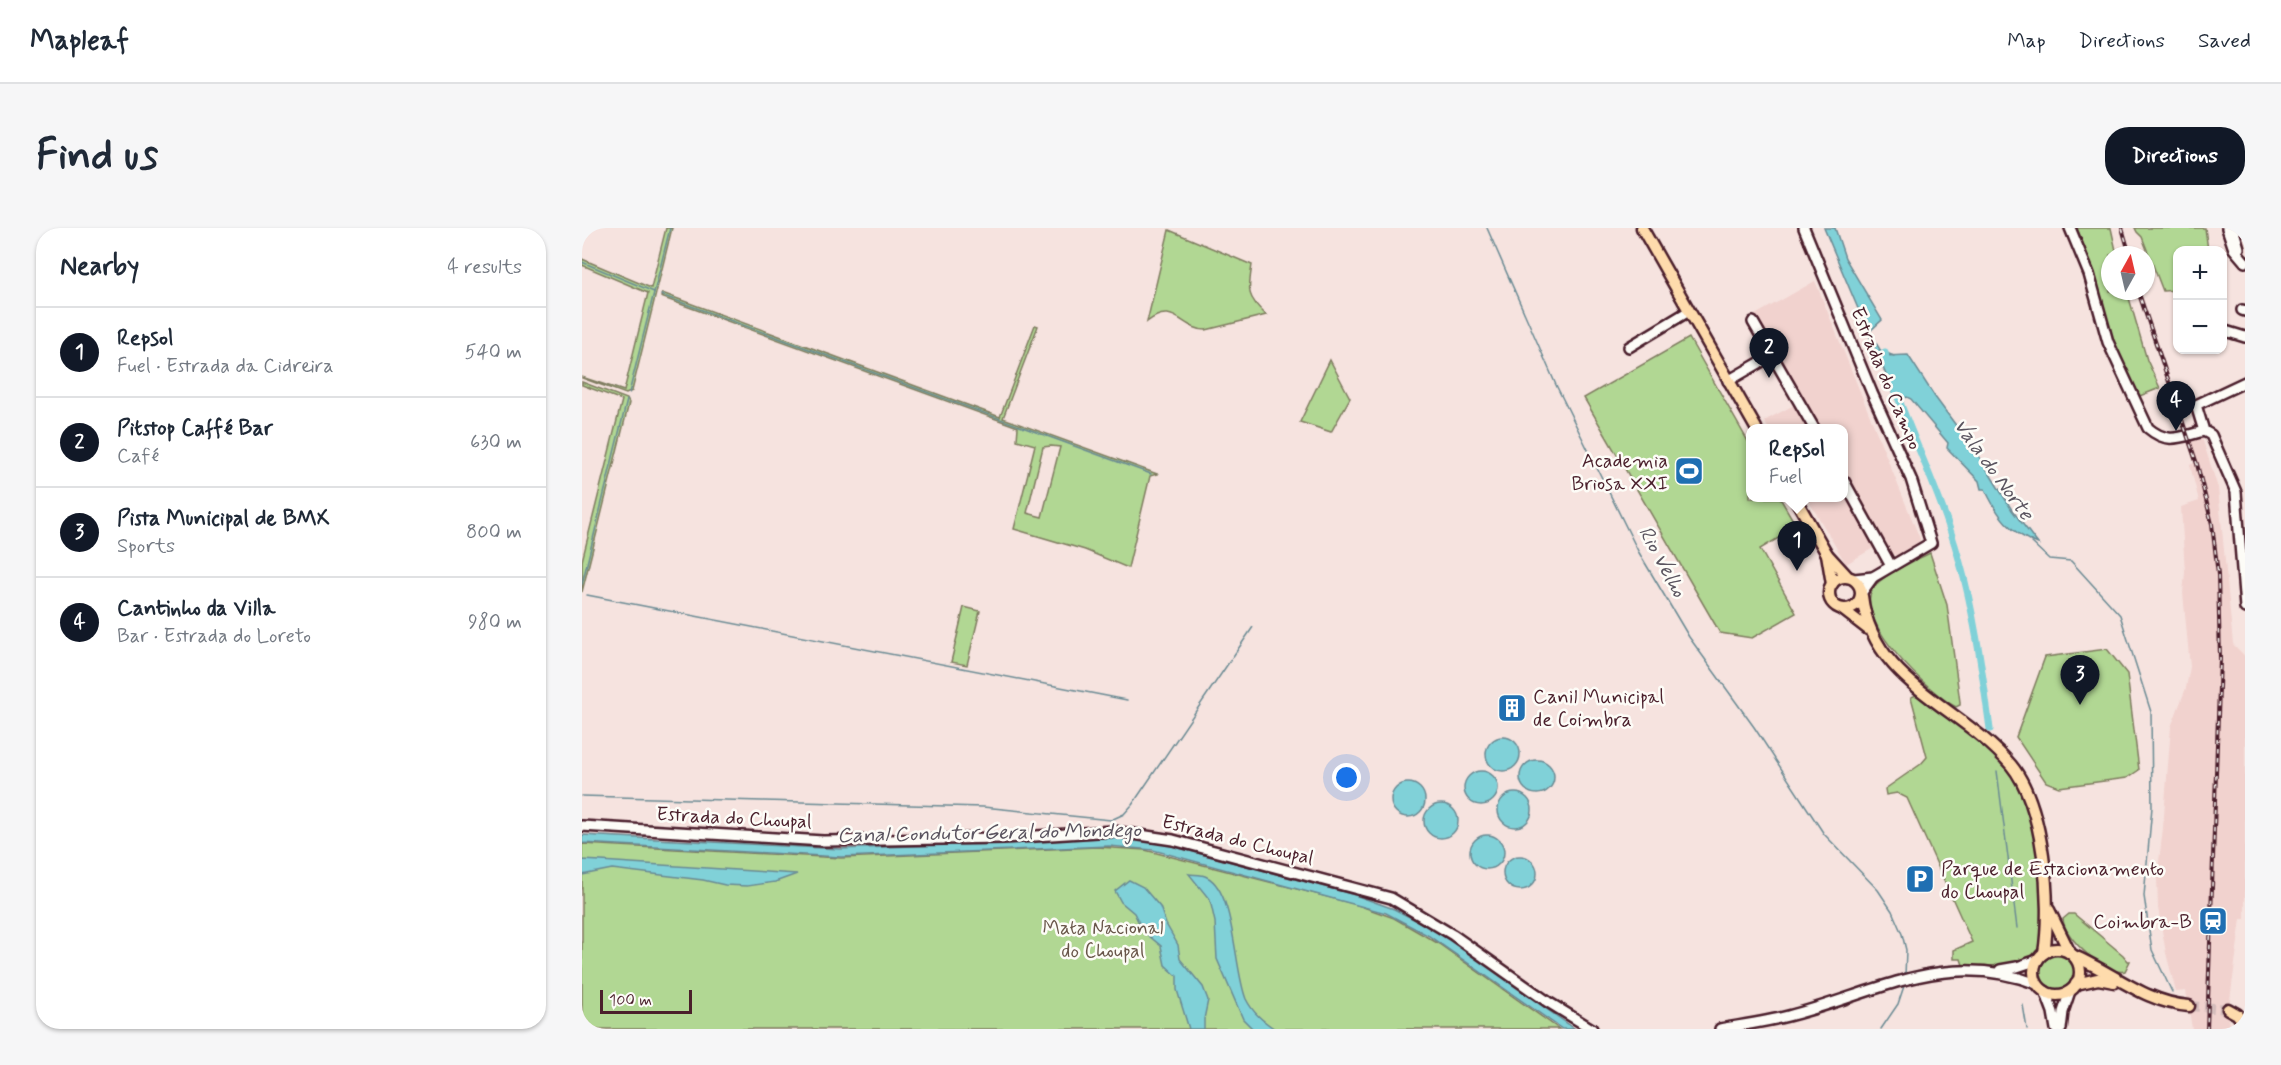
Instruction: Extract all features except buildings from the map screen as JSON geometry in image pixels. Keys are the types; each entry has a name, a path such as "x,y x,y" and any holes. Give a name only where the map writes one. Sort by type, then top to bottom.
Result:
{"main road":[{"path":"1642,228 1752,424"},
{"path":"1797,502 1827,554 1851,578 1862,594 1864,612 1870,631 1892,664 1905,678 1987,741 2012,766 2028,794 2038,828 2048,907 2041,956 2034,972 2041,988 2060,995 2098,979 2124,983"},
{"path":"1827,554 1832,584"},
{"path":"1851,578 1839,578 1832,584 1829,590 1830,599 1870,631"},
{"path":"1842,609 1857,605 1862,594"},
{"path":"2048,907 2080,969 2073,988"},
{"path":"2041,956 2059,949 2165,1002 2189,1006"},
{"path":"2228,1009 2237,1014 2245,1024"}],"street":[{"name":"Estrada do Campo","path":"1804,228 1872,393 1911,479 1931,543 1891,566"},
{"path":"2070,228 2088,274 2108,342 2148,428 2158,437 2169,440 2204,432 2211,435 2236,492 2245,608"},
{"path":"2227,228 2230,241 2243,259"},
{"path":"2233,228 2243,259"},
{"path":"1629,347 1689,311"},
{"path":"1753,322 1811,424"},
{"path":"2227,331 2245,337"},
{"path":"1728,381 1773,355"},
{"path":"2204,432 2196,405 2245,382"},
{"path":"1848,488 1891,566 1873,577 1862,594"},
{"path":"1851,578 1873,577"},
{"name":"Estrada do Choupal","path":"582,826 823,841 1004,838 1113,831 1173,840 1391,898 1453,935 1548,1002 1592,1029"},
{"path":"1720,1029 1788,1016 1914,976 1994,971 2017,967 2041,956"},
{"path":"1994,971 2016,976 2041,988 2053,1012 2056,1029"},
{"path":"2061,1029 2063,1012 2073,988"}],"shaded area":[{"path":"1815,281 1920,539 1918,545 1898,556 1892,554 1848,476 1848,424 1818,424 1755,315"},
{"path":"1796,404 1808,424 1766,424 1764,421"},
{"path":"2202,438 2218,488 2233,644 2245,656 2245,919 2241,919 2228,1015 2230,1029 2192,1029 2186,991 2176,992 2158,908 2157,878 2171,727 2186,688 2190,667 2183,593 2185,572 2181,507 2199,501 2190,465 2194,463 2187,440"},
{"path":"1848,497 1875,547 1846,564 1809,502 1848,502"}],"green space":[{"path":"666,228 672,228 632,391 626,394 582,378 624,391 648,293 582,265 582,259 651,288"},
{"path":"2077,228 2111,228 2115,246 2101,246 2101,300 2130,300 2147,360 2160,388 2137,397 2104,314 2094,272"},
{"path":"2135,228 2205,228 2207,246 2173,246 2173,290 2163,291 2155,270 2155,246 2146,246"},
{"path":"1169,230 1252,265 1250,293 1255,303 1266,315 1206,330 1190,326 1178,318 1164,314 1147,322"},
{"path":"662,293 1000,417 1035,325 1038,326 1003,418 1157,474 1150,476 1128,568 1085,550 1014,529 1035,445 1017,440 1018,427 661,297","holes":["1043,447 1060,447 1042,517 1027,513"]},
{"name":"Academia Briosa XXI","path":"1689,338 1746,438 1746,502 1782,502 1797,527 1760,549 1796,613 1752,638 1720,633 1584,398"},
{"path":"1330,360 1350,398 1331,432 1300,422"},
{"path":"582,382 627,399 629,403 582,592 582,561 622,400 582,385"},
{"path":"1930,553 1947,605 1960,702 1960,705 1956,707 1914,673 1898,656 1874,620 1870,604 1872,590 1876,584 1898,569"},
{"path":"964,607 980,611 967,665 951,662"},
{"path":"2107,649 2127,674 2139,770 2127,778 2059,787 2046,782 2016,737 2045,657"},
{"path":"1917,695 1992,752 2015,780 2026,801 2038,849 2041,946 2035,954 2018,963 1968,966 1963,965 1961,959 1954,959 1954,950 1972,942 1907,798 1897,793 1886,795 1885,789 1921,764 1927,757 1911,697"},
{"name":"Mata Nacional do Choupal","path":"582,844 841,858 1097,847 1145,850 1355,904 1394,918 1439,944 1559,1029 582,1029"},
{"path":"2069,914 2074,914 2130,961 2125,971 2108,968 2078,946 2065,927 2063,919"},
{"path":"2058,952 2071,958 2077,971 2071,984 2058,990 2045,984 2039,971 2045,958"}],"water":[{"path":"1824,228 1835,228 1845,258 1882,320 1869,332 1884,356 1908,355 1935,397 1980,458 2012,510 2038,544 2020,535 2006,522 1985,489 1981,489 1979,481 1947,448 1948,443 1911,399 1907,397 1897,401"},
{"path":"1503,737 1515,742 1520,754 1515,766 1503,771 1491,766 1486,754 1491,742"},
{"path":"1537,760 1549,765 1554,777 1549,789 1537,794 1525,789 1520,777 1525,765"},
{"path":"1481,771 1493,776 1498,788 1493,800 1481,805 1469,800 1464,788 1469,776"},
{"path":"1408,783 1420,788 1425,800 1420,812 1408,817 1396,812 1391,800 1396,788"},
{"path":"1515,793 1527,798 1532,810 1527,822 1515,827 1503,822 1498,810 1503,798"},
{"path":"1441,804 1453,809 1458,821 1453,833 1441,838 1429,833 1424,821 1429,809"},
{"name":"Canal Condutor Geral do Mondego","path":"582,835 840,849 1101,838 1160,843 1355,895 1394,909 1433,929 1575,1029 1562,1029 1429,936 1386,913 1153,850 1109,846 841,857 582,843"},
{"path":"1487,835 1499,840 1504,852 1499,864 1487,869 1475,864 1470,852 1475,840"},
{"path":"1520,856 1532,861 1537,873 1532,885 1520,890 1508,885 1503,873 1508,861"},
{"path":"582,860 797,874 775,882 747,886 725,885 703,880 612,869 582,875"},
{"path":"1189,874 1205,876 1216,885 1228,914 1246,999 1259,1016 1275,1029 1253,1029 1243,1019 1217,959 1215,922 1210,900"},
{"path":"1129,880 1143,887 1160,907 1166,924 1178,945 1180,959 1203,987 1208,1000 1204,1029 1189,1029 1177,990 1177,976 1165,965 1161,946 1143,931 1134,913 1121,902 1115,891"}],"waterway":[{"path":"629,393 670,228"},
{"name":"Rio Velho","path":"1487,228 1556,385 1638,551 1689,637 1754,727 1824,834 1878,890 1892,911 1906,950 1905,976"},
{"path":"582,262 654,292"},
{"path":"661,295 1151,474"},
{"name":"Vala do Norte","path":"1879,350 1894,356"},
{"path":"1885,352 1887,365"},
{"path":"1896,392 1938,495 1965,580 1974,622 1990,729"},
{"path":"582,584 627,400"},
{"name":"Vala do Norte","path":"2030,541 2049,559 2071,561 2120,615 2151,712 2152,807 2144,896 2152,950 2172,992"},
{"path":"587,595 1127,700"},
{"path":"582,796 983,807 1111,820 1124,814 1132,805 1253,627"},
{"path":"1997,771 2017,928"},
{"path":"1881,1029 1898,1004 1905,983"},
{"path":"2023,1005 2027,1029"}],"tunnel":[{"path":"2189,1006 2228,1009"}],"railway":[{"path":"2122,228 2127,246"},
{"path":"2141,300 2197,464 2212,524 2218,575 2220,659 2207,1029"}],"place":[{"name":"Pitstop Caffé Bar","path":"1769,378"},
{"name":"Cantinho da Villa","path":"2176,431"},
{"name":"Academia Briosa XXI","path":"1689,471"},
{"name":"Repsol","path":"1797,571"},
{"name":"Pista Municipal de BMX","path":"2080,705"},
{"name":"Canil Municipal de Coimbra","path":"1512,708"},
{"name":"Parque de Estacionamento do Choupal","path":"1920,879"},
{"name":"Coimbra-B","path":"2213,921"}]}
